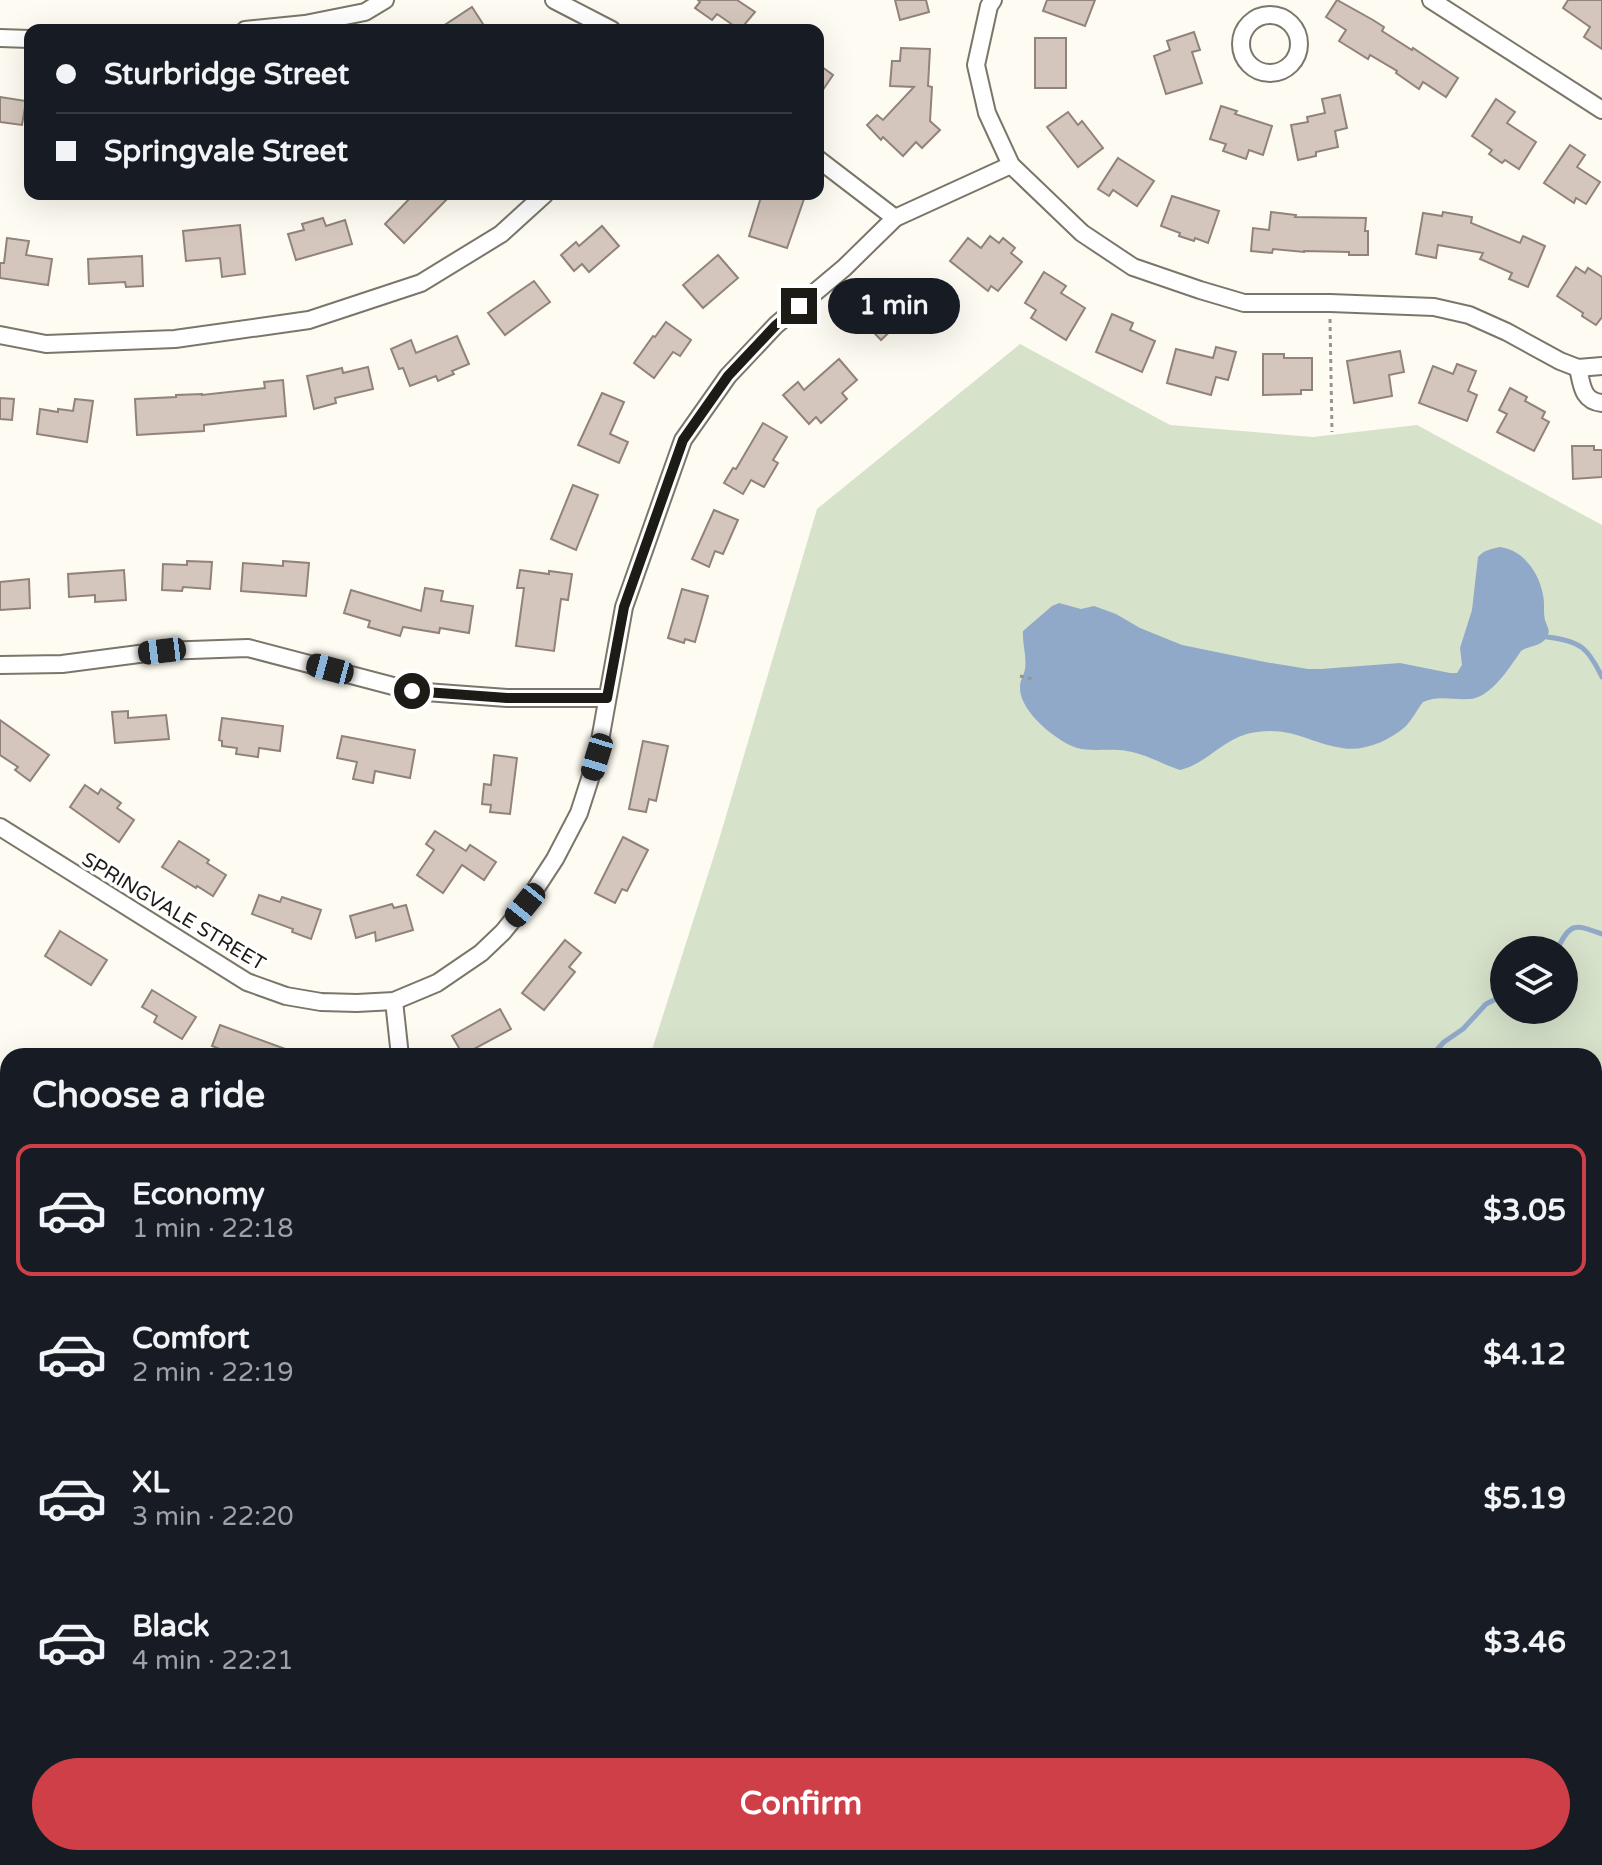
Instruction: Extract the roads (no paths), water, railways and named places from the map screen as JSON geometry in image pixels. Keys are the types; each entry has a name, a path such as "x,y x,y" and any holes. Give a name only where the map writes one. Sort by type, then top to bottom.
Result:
{"street":[{"path":"305,24 365,12 385,0"},
{"path":"554,0 600,24"},
{"path":"993,0 976,65 987,113 1011,165 1082,233 1133,267 1244,303 1434,307 1469,315 1578,368 1602,366"},
{"path":"1431,0 1602,110"},
{"path":"0,38 24,39"},
{"path":"824,164 895,218"},
{"name":"SPRINGVALE STREET","path":"0,827 247,982 286,996 321,1002 394,1001 437,983 481,953 503,932 555,859 579,813 597,757 624,607 683,440 728,376 776,325 844,268 895,218 1011,165"},
{"path":"0,335 46,344 175,339 309,320 421,283 501,234 538,200"},
{"path":"1578,368 1588,400 1602,403"},
{"path":"0,665 62,664 162,651 248,648 412,691 507,698 607,698"},
{"path":"394,1001 399,1048"}],"water":[{"path":"1500,547 1523,557 1538,578 1549,630 1547,637 1542,643 1521,651 1499,681 1484,694 1477,698 1440,698 1423,702 1405,727 1375,744 1350,749 1281,732 1257,732 1245,734 1200,762 1180,770 1134,752 1083,749 1068,744 1040,724 1021,696 1020,684 1025,664 1023,631 1059,603 1081,609 1094,606 1182,645 1265,662 1308,669 1400,663 1457,673 1462,665 1460,648 1472,610 1478,557 1485,551"}],"waterway":[{"path":"1547,637 1568,641 1582,648 1602,677"},
{"path":"1565,936 1579,927 1602,934"},
{"path":"1438,1048 1490,1002"}]}
